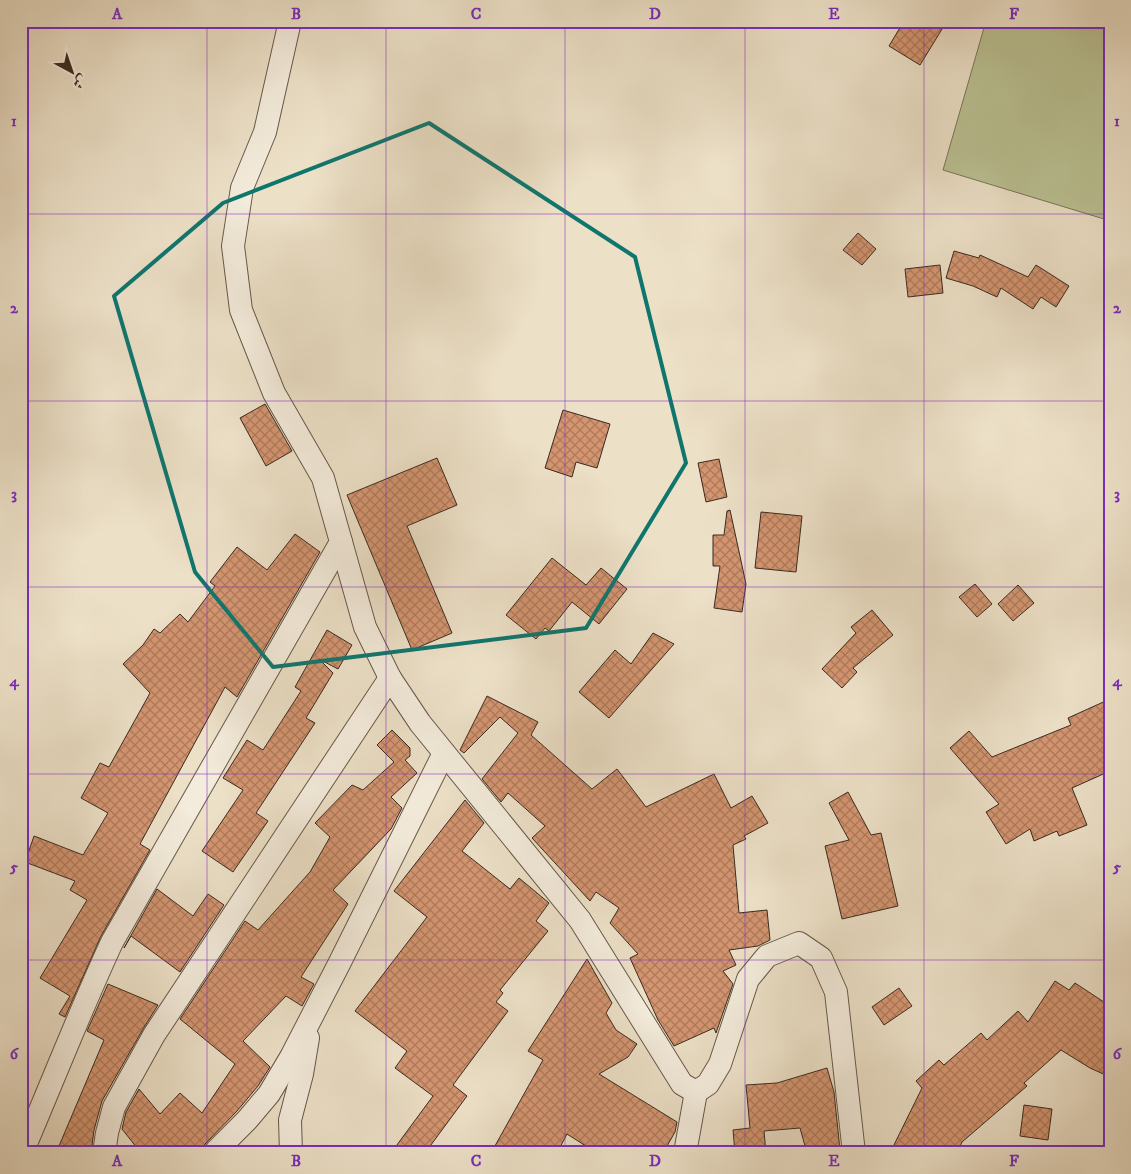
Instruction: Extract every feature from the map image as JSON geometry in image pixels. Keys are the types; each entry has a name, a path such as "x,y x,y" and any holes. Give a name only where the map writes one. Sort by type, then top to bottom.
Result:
{"street":[{"path":"290,21 265,132 242,188 233,246 242,310 274,393 323,478 365,627 390,678 420,723 580,920 682,1084 696,1092"},
{"path":"22,1153 112,942 341,542"},
{"path":"104,1153 114,1107 154,1035 390,678"},
{"path":"214,1153 247,1120 269,1094 311,1019 444,753"},
{"path":"685,1153 696,1092 708,1084 720,1064 748,979 767,956 799,943 821,958 836,992 854,1153"},
{"path":"291,1153 290,1120 302,1074 311,1019"}],"highlighted area":[{"path":"429,123 635,257 686,463 586,628 273,667 195,572 114,296 223,203"}],"green space":[{"path":"986,21 1110,21 1110,203 1104,219 943,170"}],"building":[{"path":"904,21 947,21 920,65 889,46"},
{"path":"858,233 876,249 862,265 843,250"},
{"path":"954,251 979,258 980,255 1028,277 1036,265 1069,286 1056,307 1041,297 1033,309 1001,288 997,297 973,286 946,278"},
{"path":"940,265 943,293 908,297 905,269"},
{"path":"265,404 292,451 266,466 240,418"},
{"path":"563,410 610,424 597,468 576,462 572,477 545,468"},
{"path":"437,458 457,505 407,526 452,633 412,650 347,495"},
{"path":"719,459 727,497 706,502 698,463"},
{"path":"730,510 746,584 742,612 714,608 720,566 713,566 713,535 724,535 727,511"},
{"path":"761,512 802,516 796,572 755,568"},
{"path":"295,534 320,552 237,697 225,687 140,844 150,850 101,936 65,1017 59,1014 70,996 40,978 87,900 70,890 75,881 25,862 34,836 83,855 108,813 81,798 100,763 109,767 150,693 123,664 143,645 154,629 160,633 180,614 188,622 215,586 210,582 237,547 267,570"},
{"path":"552,558 586,585 601,568 627,589 599,624 572,602 549,631 545,628 536,639 506,615"},
{"path":"975,584 992,604 977,617 959,597"},
{"path":"1018,585 1034,603 1013,621 998,604"},
{"path":"872,610 893,635 853,668 857,672 842,688 822,669 856,633 851,627"},
{"path":"327,630 352,645 338,669 319,659 333,673 306,718 315,723 256,813 268,821 233,872 202,851 243,790 223,778 247,740 263,750 301,691 295,687"},
{"path":"653,633 674,644 609,718 579,692 615,650 631,664"},
{"path":"487,696 538,722 531,735 592,789 617,769 646,807 714,774 731,808 752,796 768,823 744,836 746,839 733,845 739,913 767,910 770,940 758,946 729,950 736,965 723,971 733,984 716,1033 714,1028 674,1046 658,1020 630,958 638,954 610,923 619,908 596,892 590,901 532,838 545,826 508,793 501,802 482,779 518,733 500,717 464,753 460,750"},
{"path":"1110,699 1110,771 1072,788 1087,825 1059,836 1057,831 1034,841 1030,829 1006,844 986,812 999,804 950,748 969,731 992,757 1071,725 1068,718"},
{"path":"392,730 410,748 410,756 405,760 417,773 391,797 402,808 391,829 333,890 348,904 301,977 314,984 302,1006 286,996 243,1041 270,1067 258,1086 205,1144 201,1153 141,1153 122,1129 126,1112 139,1089 160,1114 180,1093 202,1113 235,1064 180,1019 245,921 258,930 310,872 330,837 315,823 352,785 363,790 394,762 377,745"},
{"path":"848,792 871,835 881,833 898,906 842,919 825,846 849,840 829,803"},
{"path":"465,800 484,823 462,851 510,889 519,878 549,903 536,921 548,931 500,990 503,993 496,1002 508,1011 453,1085 467,1096 425,1153 391,1153 433,1096 395,1068 407,1051 355,1011 427,917 394,891"},
{"path":"157,889 193,916 208,894 224,905 180,972 131,936 124,948"},
{"path":"587,959 612,1003 606,1013 616,1030 637,1044 628,1057 599,1074 677,1122 675,1132 663,1153 597,1153 567,1134 557,1153 491,1153 543,1060 528,1051"},
{"path":"1055,981 1069,990 1075,983 1110,1006 1110,1077 1090,1068 1061,1050 1024,1083 1027,1086 962,1142 957,1153 890,1153 922,1088 916,1081 939,1060 944,1065 981,1033 987,1040 1018,1011 1028,1022"},
{"path":"108,984 158,1005 102,1101 94,1130 91,1153 56,1153 104,1040 87,1031"},
{"path":"899,988 912,1006 884,1025 872,1007"},
{"path":"827,1068 834,1092 840,1150 831,1153 807,1153 800,1128 764,1131 766,1153 735,1153 733,1130 750,1128 746,1085 777,1083"},
{"path":"1024,1105 1052,1109 1048,1140 1020,1136"}]}
